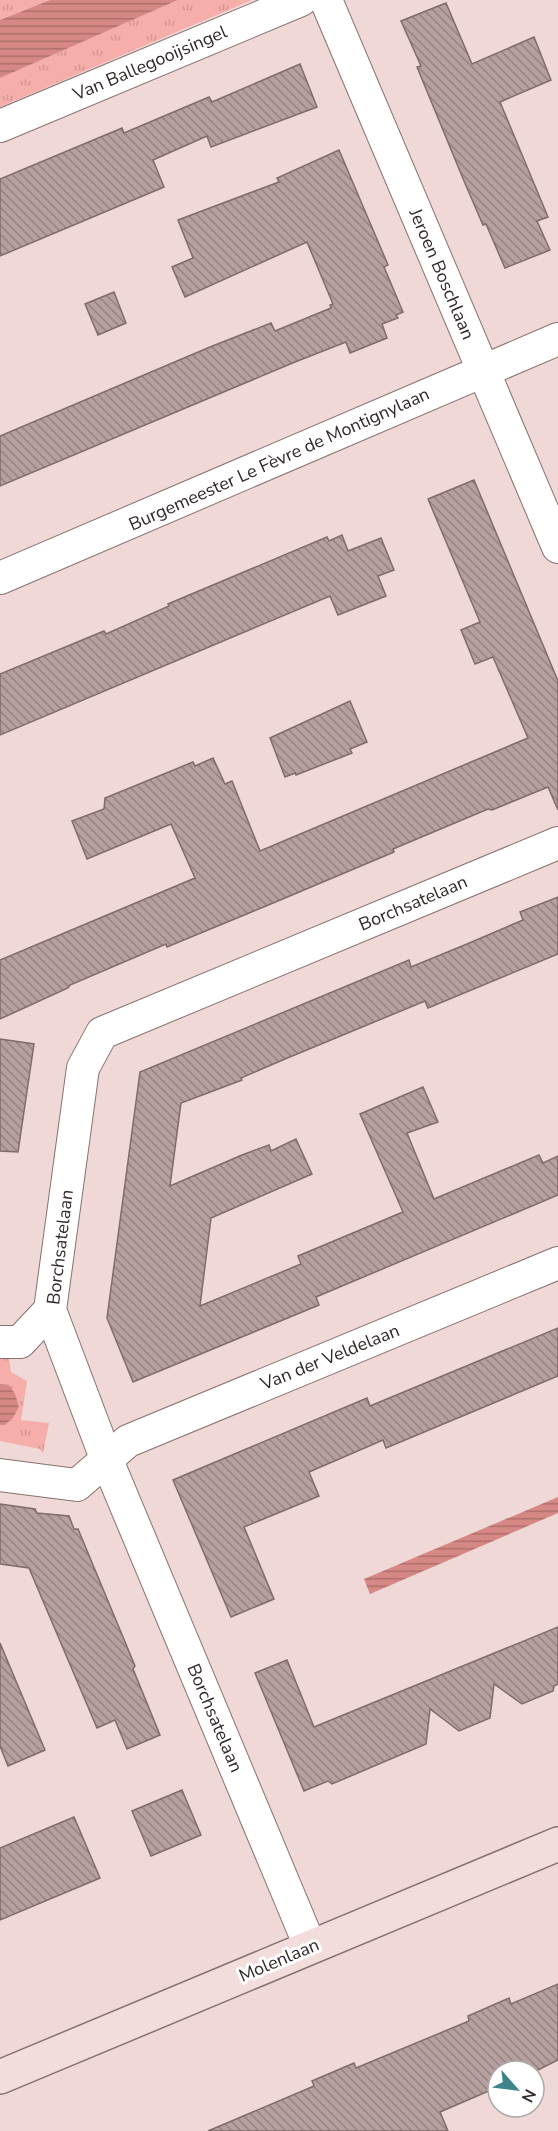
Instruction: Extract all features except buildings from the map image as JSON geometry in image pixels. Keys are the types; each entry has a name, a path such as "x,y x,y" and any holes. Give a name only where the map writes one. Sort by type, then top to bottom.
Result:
{"main road":[{"name":"Molenlaan","path":"0,2077 558,1844"}],"street":[{"name":"Van Ballegooijsingel","path":"0,126 300,0"},
{"name":"Jeroen Boschlaan","path":"326,0 558,547"},
{"name":"Burgemeester Le Fèvre de Montignylaan","path":"0,579 558,339"},
{"name":"Borchsatelaan","path":"310,1946 106,1458 50,1310 83,1068 102,1033 558,843"},
{"name":"Van der Veldelaan","path":"0,1474 77,1485 128,1441 558,1263"},
{"path":"0,1342 20,1342 50,1310"}],"green space":[{"path":"0,0 50,0 0,20"},
{"path":"178,0 252,0 0,107 0,78"},
{"path":"0,1358 9,1359 11,1372 27,1381 21,1420 49,1423 43,1453 40,1449 0,1441 0,1425 5,1425 13,1418 19,1407 9,1385 0,1384"}],"shaded area":[{"path":"50,0 178,0 0,78 0,20"},
{"path":"0,1384 9,1385 19,1407 13,1418 5,1425 0,1425"},
{"path":"558,1497 558,1513 370,1594 364,1579"}]}
